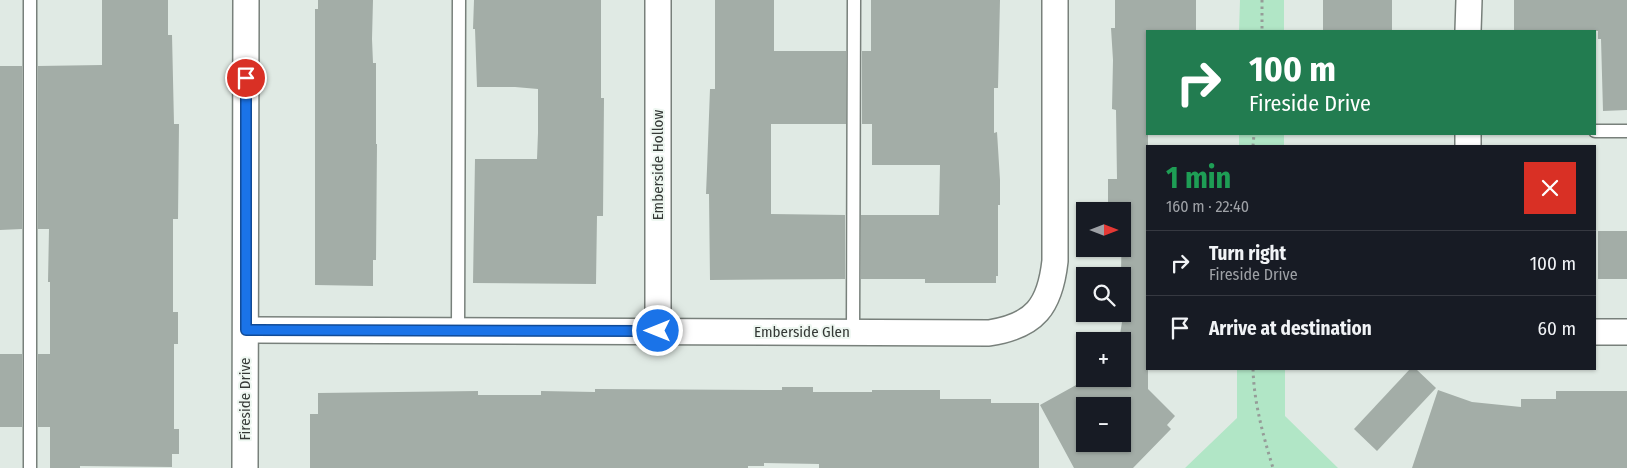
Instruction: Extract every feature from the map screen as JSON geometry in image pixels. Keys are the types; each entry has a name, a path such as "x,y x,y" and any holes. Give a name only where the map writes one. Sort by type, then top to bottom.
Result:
{"street":[{"name":"Fireside Drive","path":"245,468 246,0"},
{"name":"Emberside Hollow","path":"658,0 658,331"},
{"name":"Emberside Glen","path":"246,330 989,333 1003,330 1028,320 1037,312 1053,282 1055,0"},
{"path":"1468,30 1469,0"},
{"path":"1596,332 1627,332"}],"lane":[{"path":"30,0 30,468"},
{"path":"458,330 459,0"},
{"path":"853,332 854,0"},
{"path":"1596,131 1627,131"}],"path":[{"path":"1262,0 1262,30"},
{"path":"1253,370 1253,388 1260,426 1273,468"}],"green space":[{"path":"1240,0 1284,0 1284,30 1239,30"},
{"path":"1239,135 1284,135 1284,145 1239,145"},
{"path":"1237,370 1285,370 1285,416 1338,468 1185,468 1237,418"}],"building":[{"path":"102,0 168,0 168,35 172,35 174,124 179,124 178,219 173,219 173,312 178,312 178,344 174,344 174,429 179,429 179,454 172,454 172,467 80,466 80,468 50,468 50,427 38,427 38,354 50,354 50,282 48,282 49,229 38,229 38,66 102,65"},
{"path":"318,0 373,0 372,39 373,63 376,63 377,144 376,260 373,260 373,286 315,285 315,9 318,9"},
{"path":"474,0 601,0 601,98 604,98 603,216 597,216 596,284 473,283 475,159 537,159 538,133 538,89 477,87 475,29 473,29"},
{"path":"715,0 774,0 774,51 846,51 846,124 771,124 771,214 845,215 845,279 710,280 709,194 706,194 710,89 715,89"},
{"path":"871,0 1000,0 998,88 994,88 994,133 997,132 1000,180 998,276 996,276 996,283 925,283 925,279 861,279 861,215 939,215 940,165 872,165 872,124 862,124 862,51 871,51"},
{"path":"1115,0 1196,0 1196,30 1146,30 1146,135 1148,135 1148,145 1146,145 1146,370 1148,370 1148,389 1175,416 1167,425 1171,429 1133,468 1074,468 1040,405 1076,385 1076,387 1131,387 1131,332 1120,332 1122,322 1131,322 1131,267 1121,267 1121,258 1131,258 1131,202 1108,202 1108,179 1117,179 1116,110 1112,109 1113,60 1111,28 1115,28"},
{"path":"1323,0 1392,0 1392,30 1323,30"},
{"path":"1514,0 1627,0 1627,110 1603,111 1601,39 1598,39 1598,31 1514,30"},
{"path":"0,66 22,66 22,229 0,230"},
{"path":"1598,231 1627,231 1627,279 1598,279"},
{"path":"0,354 22,354 22,427 0,427"},
{"path":"1409,370 1417,370 1436,388 1377,451 1354,429"},
{"path":"782,387 813,387 813,392 940,390 940,399 991,399 991,403 1039,403 1039,468 819,468 819,464 764,463 764,466 748,466 748,468 310,468 310,414 318,414 318,393 478,391 478,395 541,395 541,391 595,392 595,389 782,390"},
{"path":"1438,390 1472,402 1521,407 1521,399 1556,399 1556,391 1627,391 1627,468 1412,468"}],"route":[{"path":"246,78 246,330 658,331"}]}
